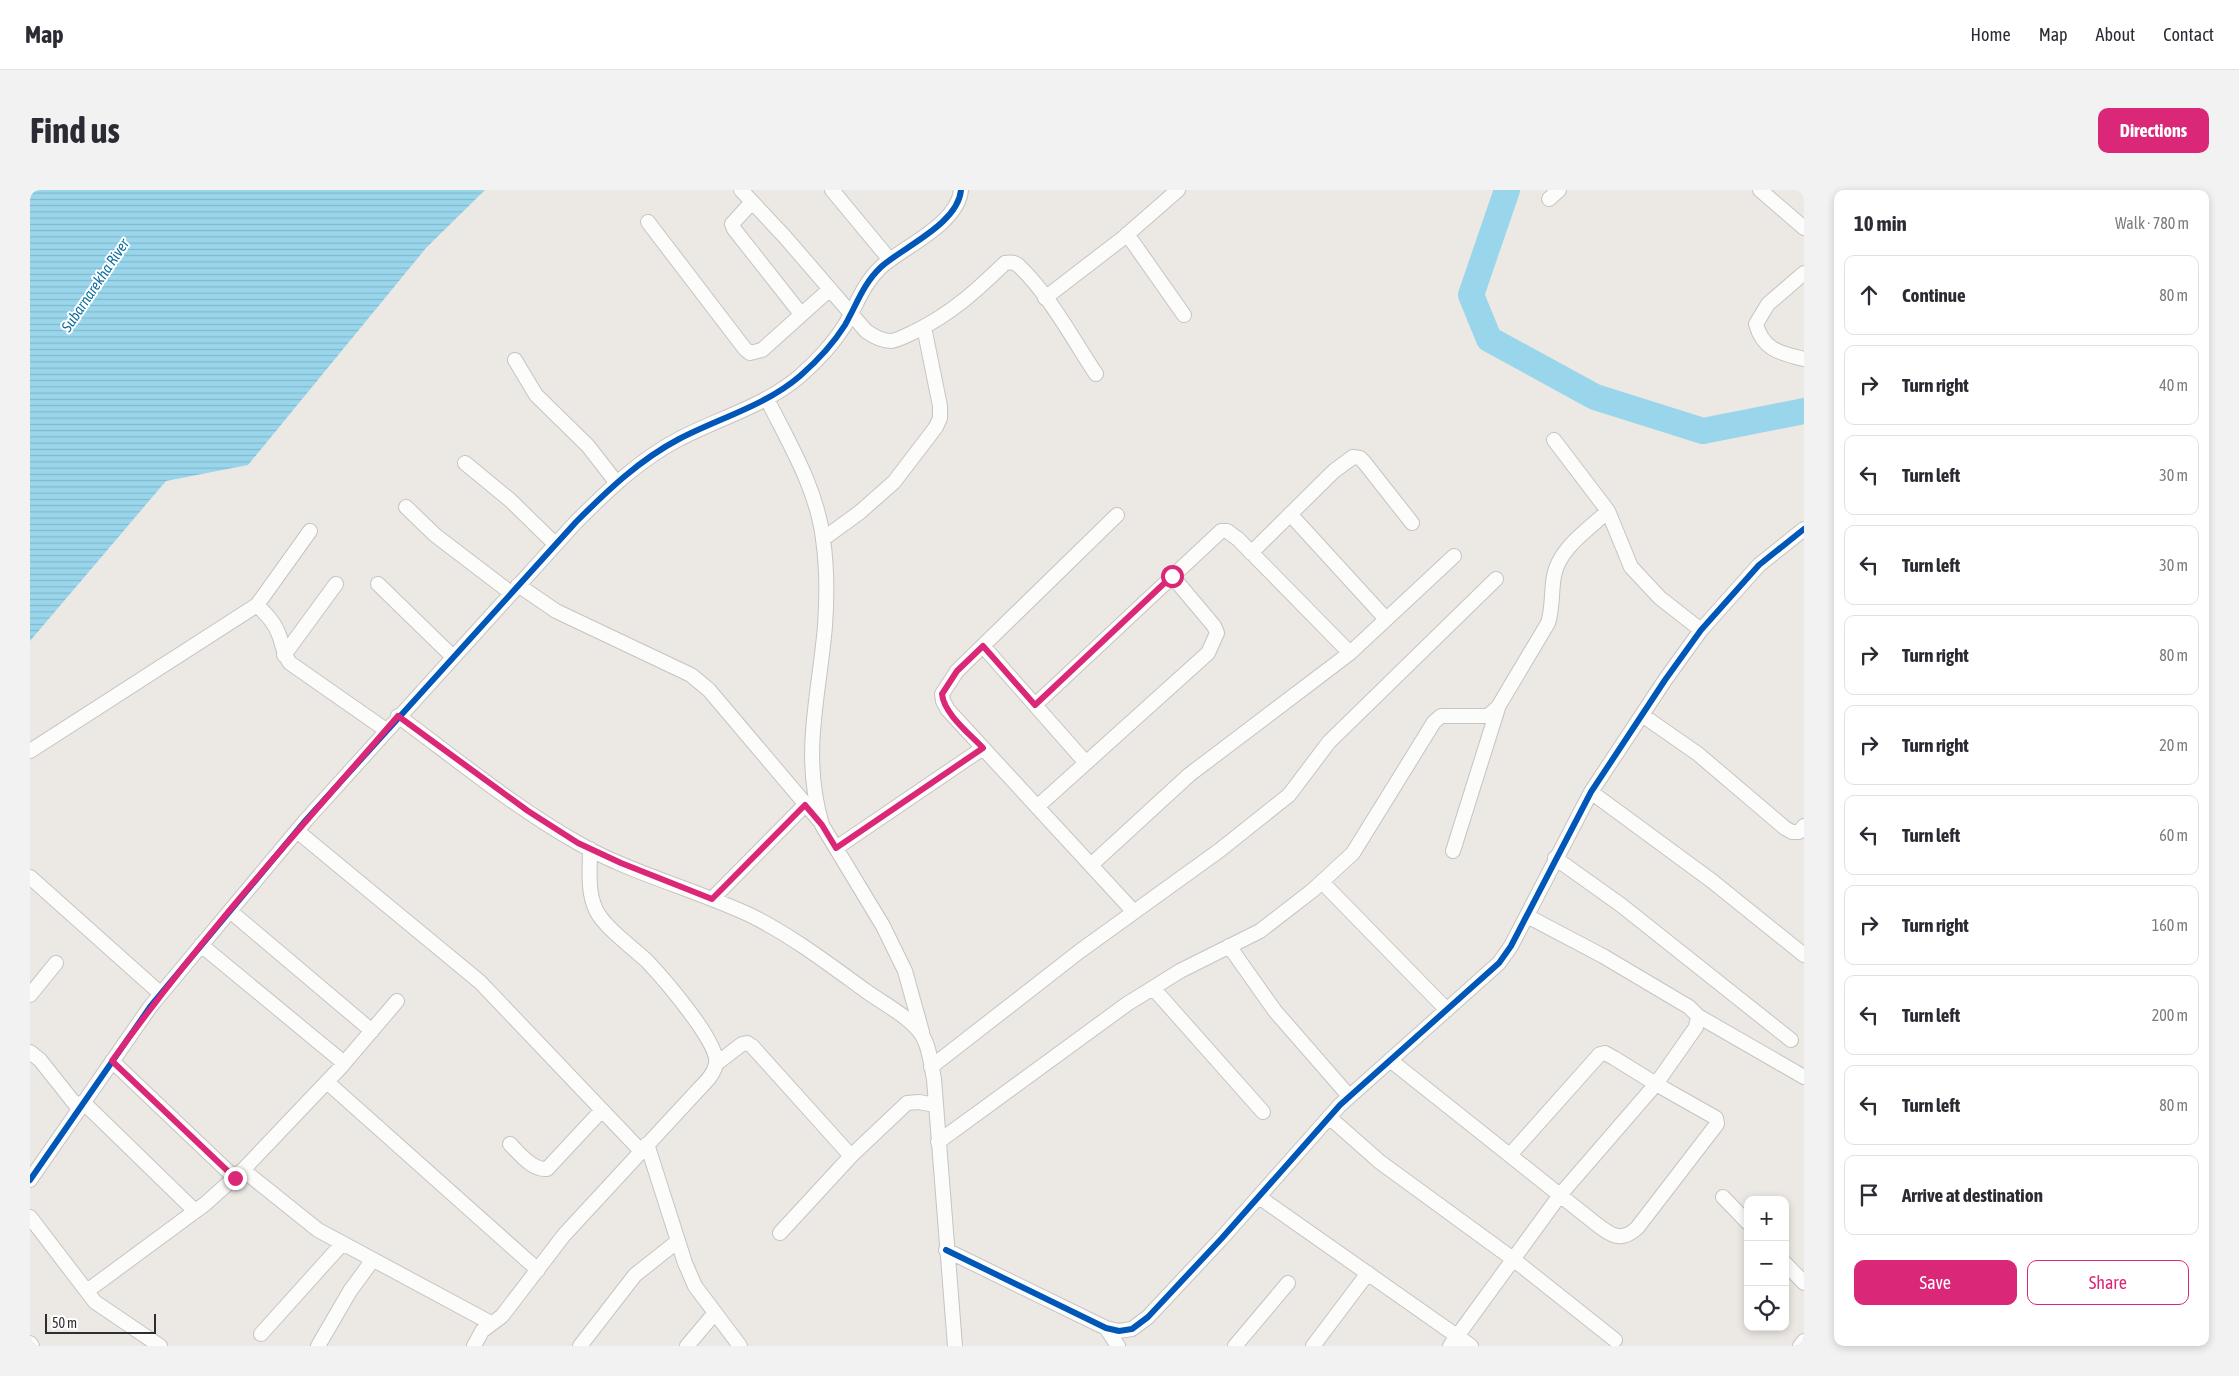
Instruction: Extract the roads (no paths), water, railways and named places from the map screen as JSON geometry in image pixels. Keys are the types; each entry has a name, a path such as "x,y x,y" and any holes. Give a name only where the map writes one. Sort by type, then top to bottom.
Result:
{"street":[{"path":"741,190 866,331 877,338 890,341 943,317 964,302 1005,263 1012,262 1019,266 1045,298 1096,374"},
{"path":"832,190 890,260"},
{"path":"30,1180 112,1061 161,994 201,945 297,831 398,716 556,544 616,482 654,454 678,440 767,399 800,376 826,349 845,324 867,283 890,260 943,221 955,207 961,190"},
{"path":"1045,298 1127,234 1178,190"},
{"path":"1760,190 1804,228"},
{"path":"752,202 734,219 732,224 734,229 801,314"},
{"path":"648,222 750,353 762,350 830,289"},
{"path":"1127,234 1184,315"},
{"path":"1804,273 1768,304 1756,324 1759,334 1777,353 1804,359"},
{"path":"823,539 860,512 894,482 936,427 940,418 940,406 924,327"},
{"path":"515,360 536,395 588,446 616,482"},
{"path":"767,399 805,477 818,509 823,539 826,588 825,626 810,748 812,783 822,825"},
{"path":"1554,440 1608,511 1632,567 1637,574 1660,598 1701,630"},
{"path":"1250,553 1334,471 1353,457 1360,458 1364,462 1412,522"},
{"path":"465,463 510,500 556,544"},
{"path":"406,507 435,535 515,589 556,611 691,675 709,690 822,825 883,926 905,971 922,1035 928,1050 932,1067 955,1346"},
{"path":"1453,851 1498,707 1548,623 1552,609 1557,563 1562,554 1608,511"},
{"path":"1290,514 1386,619"},
{"path":"1117,515 957,671 942,694 943,701 948,710 1134,912"},
{"path":"946,1250 1106,1328 1119,1331 1132,1329 1148,1317 1349,1096 1499,963 1526,916 1591,792 1701,630 1759,565 1804,529"},
{"path":"30,751 257,605 310,531"},
{"path":"1035,705 1221,531 1227,531 1350,653"},
{"path":"1091,865 1189,775 1350,653 1454,556"},
{"path":"1037,807 1208,653 1216,633 1214,626 1172,576"},
{"path":"932,1067 1080,951 1220,850 1289,795 1330,742 1496,579"},
{"path":"284,655 336,584"},
{"path":"378,584 452,656"},
{"path":"257,605 272,623 279,636 284,655 296,668 341,696 386,730"},
{"path":"983,646 1086,763"},
{"path":"938,1142 1126,1004 1180,971 1260,931 1322,882 1353,853 1434,722 1441,716 1488,716 1498,707"},
{"path":"1642,715 1698,754 1784,828 1792,832 1799,832 1804,826"},
{"path":"398,716 528,811 590,849 753,917 784,935 905,1019 922,1035"},
{"path":"836,848 983,748"},
{"path":"1591,792 1712,880 1804,954"},
{"path":"712,899 805,805"},
{"path":"297,831 480,982 602,1110 644,1148 694,1286 740,1346"},
{"path":"590,849 590,879 596,911 648,963 688,1010 711,1043 716,1055 716,1064"},
{"path":"1555,858 1621,905 1791,1040"},
{"path":"30,877 161,994"},
{"path":"1322,882 1447,1010"},
{"path":"230,910 372,1031"},
{"path":"1526,916 1612,961 1689,1007 1698,1016 1804,1077"},
{"path":"201,945 344,1063"},
{"path":"1229,946 1275,1011 1349,1096"},
{"path":"30,995 56,963"},
{"path":"1153,988 1262,1112"},
{"path":"87,1291 195,1211 239,1174 327,1082 396,1001"},
{"path":"1454,1341 1560,1195 1656,1084 1696,1027 1698,1016"},
{"path":"474,1346 482,1331 502,1316 564,1235 706,1082 716,1064 742,1044 748,1043 752,1046 851,1156"},
{"path":"30,1052 40,1060 81,1105 195,1211"},
{"path":"1390,1060 1560,1195 1615,1237 1622,1238 1637,1228 1717,1124 1716,1118 1605,1053 1600,1054 1510,1155"},
{"path":"112,1061 239,1174 318,1230 372,1261 492,1323"},
{"path":"327,1082 538,1270"},
{"path":"780,1233 851,1156 907,1103 919,1102 935,1105"},
{"path":"510,1144 533,1165 541,1169 547,1169 602,1110"},
{"path":"1329,1117 1380,1162 1513,1259 1615,1340"},
{"path":"1259,1197 1368,1273 1454,1341 1471,1346"},
{"path":"1723,1197 1744,1219"},
{"path":"31,1219 87,1291 107,1312 151,1344"},
{"path":"580,1346 634,1275 678,1241"},
{"path":"261,1334 342,1244"},
{"path":"318,1346 350,1291 372,1261"},
{"path":"1789,1267 1804,1283"},
{"path":"1313,1346 1368,1273"},
{"path":"1235,1346 1288,1283"},
{"path":"687,1346 714,1314"},
{"path":"1106,1328 1118,1346"},
{"path":"1800,1346 1804,1341"}],"water":[{"name":"Subarnarekha River","path":"30,190 485,190 426,248 248,465 166,481 30,641"}],"waterway":[{"path":"1507,190 1471,295 1489,339 1595,397 1703,431 1804,411"}]}
